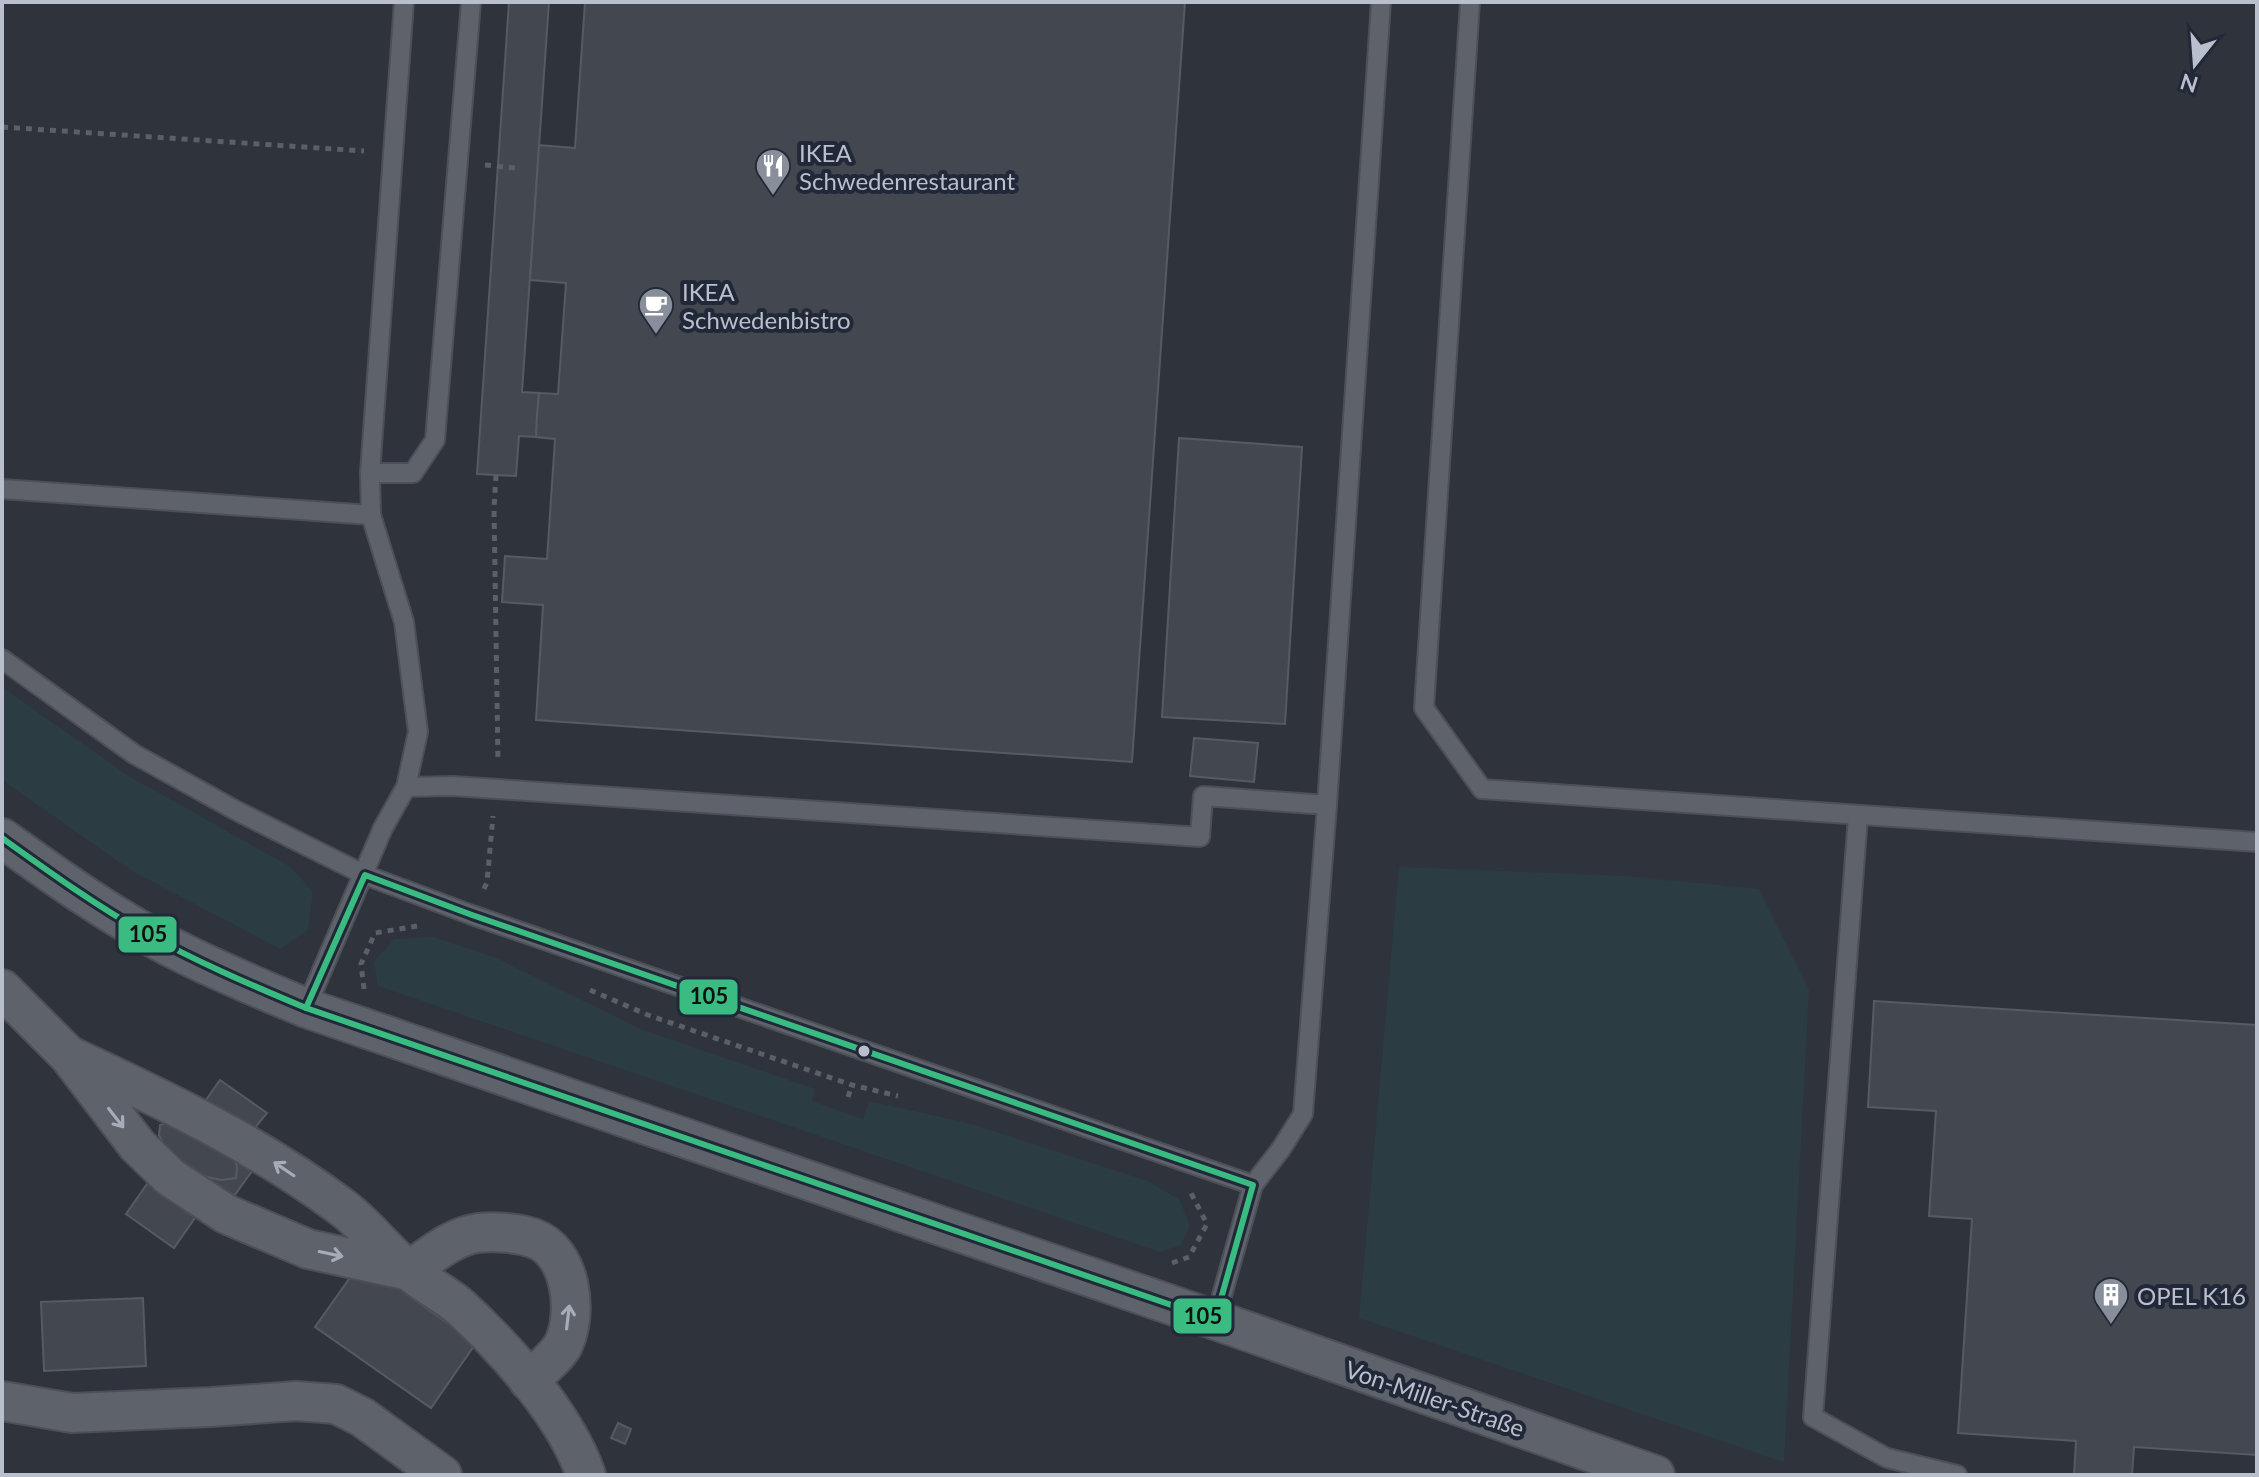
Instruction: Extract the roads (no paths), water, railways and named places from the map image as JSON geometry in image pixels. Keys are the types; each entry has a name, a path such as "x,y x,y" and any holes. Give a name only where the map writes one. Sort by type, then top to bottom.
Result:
{"street":[{"name":"Von-Miller-Straße","path":"2,838 99,905 165,944 306,1008 1215,1320 1655,1475"},
{"path":"2,989 69,1056 137,1145 170,1177 226,1214 308,1249 409,1271 456,1240 476,1233 535,1238 557,1255 571,1296 569,1321 562,1346 529,1381"},
{"path":"69,1056 182,1109 261,1153 345,1209 409,1271 457,1305 529,1381 568,1436 580,1456 586,1475"},
{"path":"2,1401 72,1413 296,1401 336,1404 362,1417 442,1475"}],"lane":[{"path":"306,1008 383,828 406,787 418,732 404,622 371,515 370,473 404,2"},
{"path":"370,473 413,473 435,440 471,2"},
{"path":"1215,1320 1253,1185 1303,1114 1381,2"},
{"path":"1470,2 1424,708 1482,789 2257,842"},
{"path":"2,489 371,515"},
{"path":"2,659 134,754 235,810 365,875 486,920 1253,1185"},
{"path":"406,787 467,786 1200,837 1203,796 1327,805"},
{"path":"1858,816 1813,1417 1887,1458 1957,1475"}],"place":[{"name":"IKEA Schwedenrestaurant","path":"773,197"},
{"name":"IKEA Schwedenbistro","path":"656,336"},
{"name":"OPEL K16","path":"2111,1326"}]}
